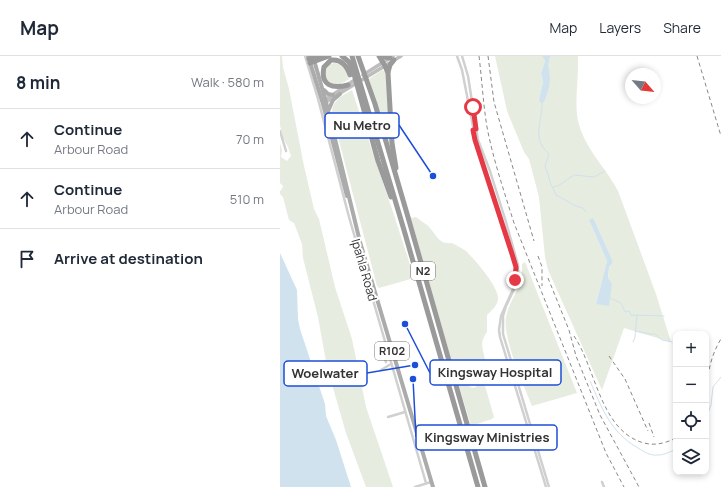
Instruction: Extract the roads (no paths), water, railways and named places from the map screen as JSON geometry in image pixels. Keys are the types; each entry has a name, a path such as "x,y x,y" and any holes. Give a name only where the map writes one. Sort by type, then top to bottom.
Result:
{"highway":[{"path":"310,58 320,56"},
{"path":"310,58 328,56"},
{"path":"342,56 351,66 371,137"},
{"name":"N2","path":"352,56 478,487"},
{"name":"N2","path":"358,56 375,104 485,487"},
{"path":"380,56 388,73"},
{"path":"380,56 392,58 388,73 392,142 394,157 410,224"},
{"path":"346,87 336,87 326,82 323,74 324,67 331,60 339,61 346,66 348,70 388,189 401,220"}],"main road":[{"path":"324,102 392,58 401,56"},
{"name":"R102","path":"310,58 322,88 345,188"},
{"name":"R102","path":"310,58 324,102 345,188 428,483 433,487"},
{"path":"328,111 333,100 346,87"},
{"path":"322,88 327,93 333,95"},
{"path":"324,102 340,94"}],"street":[{"path":"457,56 462,70 477,147 516,267 514,287 501,316 499,330 546,487"},
{"path":"462,56 468,76 474,130 490,171 518,265 516,287 506,306 503,316 503,334 550,487"},
{"name":"Ipahla Road","path":"310,58 318,99 345,188 388,355 404,412 428,483"},
{"path":"280,131 286,151"},
{"path":"381,357 388,355"},
{"path":"384,356 386,362"},
{"path":"381,370 391,364"},
{"path":"388,417 404,412"},
{"path":"602,482 604,487"},
{"path":"415,487 428,483"}],"water":[{"path":"542,56 551,56 548,64 550,78 549,87 544,102 542,103 539,99 543,82 541,73 545,61"},
{"path":"593,218 612,260 612,264 609,267 608,278 612,284 609,306 596,304 607,261 589,220"},
{"path":"280,253 297,290 298,319 300,329 325,404 326,416 336,440 351,487 280,487"}],"waterway":[{"path":"542,102 539,140 549,154 545,166 551,184 556,195 576,206 583,208 586,212"},
{"path":"553,187 558,186 574,175 594,177 605,171"},
{"path":"610,298 621,303 625,312 629,311 631,315 664,316"},
{"path":"633,342 635,337 637,315"},
{"path":"635,331 655,334 662,340 672,342"},
{"path":"709,410 713,387 721,377"},
{"path":"590,381 608,419 620,435 628,442 653,455 673,450"}],"railway":[{"path":"479,56 484,109 489,139 514,223 606,453 624,487"},
{"path":"488,56 494,102 534,241"},
{"path":"697,56 721,136"},
{"path":"538,256 542,267 542,286"},
{"path":"548,278 569,330 576,356 600,415 639,487"},
{"path":"574,336 582,349 608,412 618,426 629,436 644,443 660,444 673,439"},
{"path":"709,370 710,364 721,339"},
{"path":"609,356 625,379 648,431"},
{"path":"649,423 654,437"}],"place":[{"name":"Nu Metro","path":"433,176"},
{"name":"Kingsway Hospital","path":"405,324"},
{"name":"Woelwater","path":"415,365"},
{"name":"Kingsway Ministries","path":"413,379"}]}
